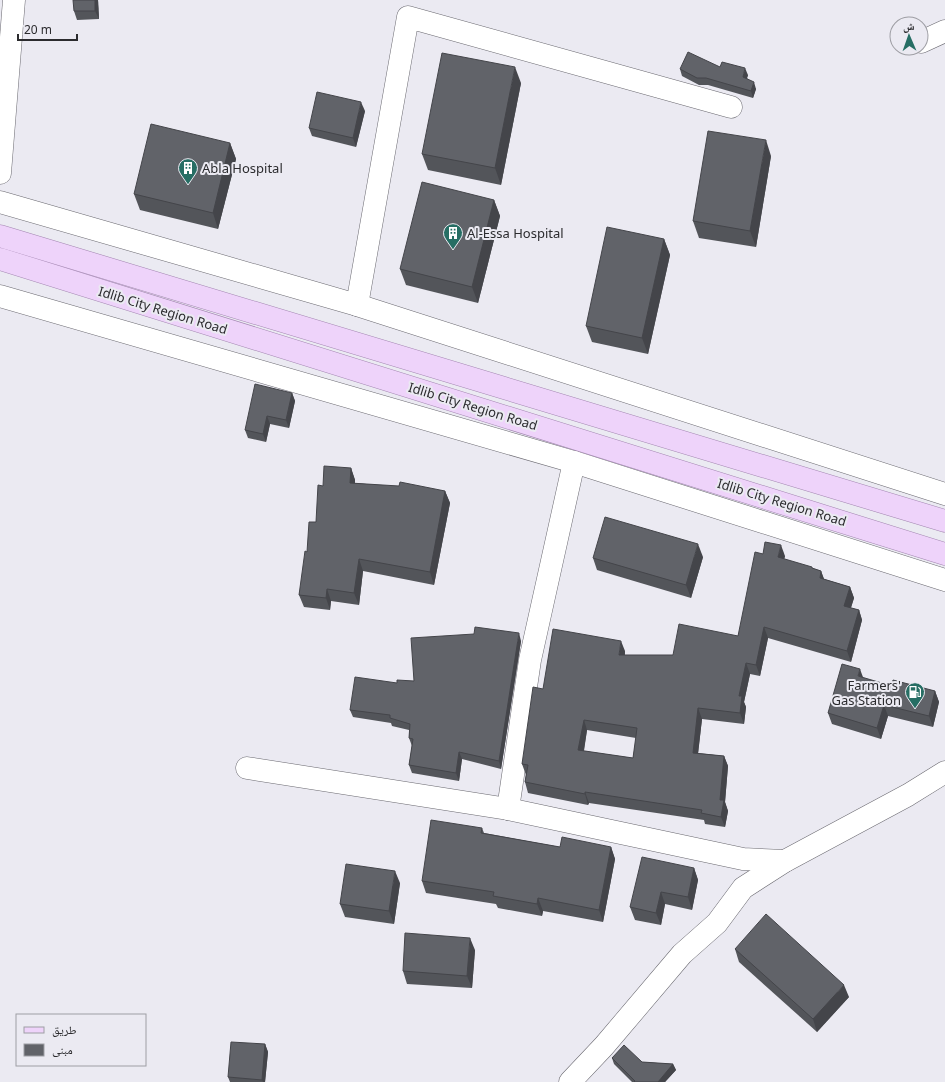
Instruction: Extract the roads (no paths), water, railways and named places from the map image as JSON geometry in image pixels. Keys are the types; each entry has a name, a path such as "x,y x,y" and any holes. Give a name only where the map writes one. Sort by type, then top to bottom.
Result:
{"main road":[{"name":"Idlib City Region Road","path":"0,236 945,521"},
{"name":"Idlib City Region Road","path":"0,259 945,554"}],"street":[{"path":"0,173 14,0"},
{"path":"357,305 408,17 731,107"},
{"path":"929,38 945,31"},
{"path":"0,202 357,305 945,494"},
{"path":"0,296 574,462 945,580"},
{"path":"508,809 530,660 574,462"},
{"path":"247,768 508,809 743,859 785,861"},
{"path":"570,1082 604,1046 682,954 717,923 743,888 785,861 908,795 945,772"}],"place":[{"name":"Abla Hospital","path":"188,185"},
{"name":"Al-Essa Hospital","path":"453,250"},
{"name":"Farmers' Gas Station","path":"915,709"}]}
